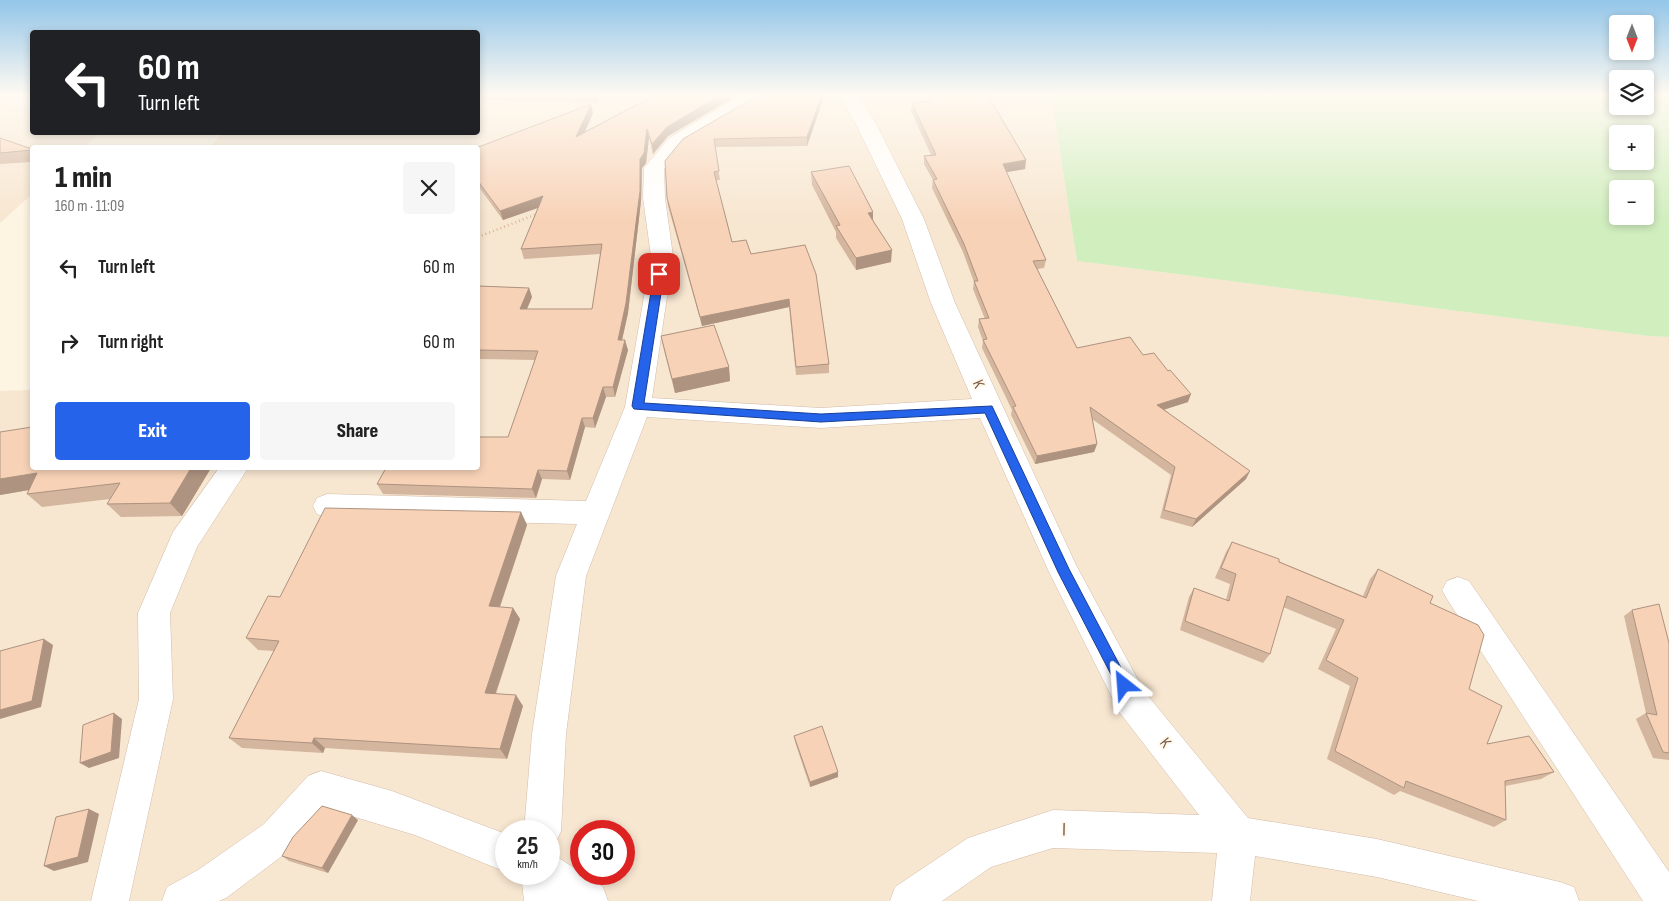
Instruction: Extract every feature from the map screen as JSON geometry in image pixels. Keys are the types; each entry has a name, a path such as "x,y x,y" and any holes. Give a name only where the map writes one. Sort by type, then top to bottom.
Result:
{"street":[{"path":"543,820 549,734 571,576 638,406 662,256 654,198 654,168 676,142 686,136"},
{"name":"K","path":"872,136 913,219 943,303 1064,572 1132,702 1238,835"},
{"path":"638,406 821,418 989,408"},
{"path":"110,901 156,699 154,613 184,541 233,470"},
{"path":"327,506 596,513"},
{"path":"1458,590 1666,901"},
{"path":"181,901 212,884 277,837 322,788 373,802 450,829 495,848"},
{"name":"I","path":"909,901 981,851 1053,829 1238,835 1377,858 1560,901"},
{"path":"1231,901 1238,835"},
{"path":"560,881 589,901"},
{"path":"541,885 543,901"}],"path":[{"path":"480,236 544,211"}],"shaded area":[{"path":"0,136 97,136 86,145 30,145 30,196 0,223"},
{"path":"219,136 1058,136 1077,261 1648,336 1669,337 1669,901 0,901 0,391 29,390 30,388 30,470 480,470 480,145 212,145"}],"green space":[{"path":"1058,136 1609,136 1609,170 1654,170 1654,136 1669,136 1669,337 1648,336 1077,261"}],"building":[{"path":"507,136 646,136 644,153 640,159 640,191 626,303 618,340 625,340 613,387 603,387 593,418 582,418 567,471 538,470 532,489 377,484 385,470 480,470 480,437 508,437 538,351 480,350 480,286 529,288 520,309 592,309 602,244 521,249 543,196 500,211 480,184 480,146"},
{"path":"649,136 659,136 652,144"},
{"path":"688,136 807,136 714,139 719,171 714,172 732,242 746,240 751,254 805,245 816,274 829,364 796,367 789,299 700,317 667,198 665,161 683,139"},
{"path":"927,136 1012,136 1026,160 1003,164 1046,260 1033,261 1077,348 1130,337 1143,355 1154,353 1168,371 1170,370 1191,394 1157,405 1250,471 1196,519 1164,510 1175,467 1090,407 1097,444 1037,456 1013,407 1016,406 983,340 987,339 979,319 989,318 974,281 978,281 964,244 933,180 937,179 924,156 936,155"},
{"path":"0,138 30,148 30,150 0,153"},
{"path":"849,166 873,212 868,213 892,250 856,258 836,226 840,225 811,172"},
{"path":"714,325 729,367 672,379 661,336"},
{"path":"30,427 30,470 190,470 170,503 107,504 120,483 27,494 37,473 0,479 0,432"},
{"path":"325,508 521,512 489,606 513,608 485,693 516,695 500,749 314,738 312,743 229,738 279,641 246,638 268,596 280,597"},
{"path":"1232,542 1279,559 1279,562 1366,598 1378,569 1433,596 1430,603 1478,625 1484,635 1469,689 1502,706 1487,744 1529,736 1554,772 1505,781 1506,820 1406,781 1404,788 1335,751 1358,678 1326,660 1344,620 1287,596 1270,654 1185,621 1194,588 1229,601 1236,574 1221,568"},
{"path":"1659,604 1669,643 1669,753 1663,752 1646,713 1657,715 1632,610"},
{"path":"44,639 32,701 0,710 0,651"},
{"path":"114,713 111,752 80,763 83,725"},
{"path":"822,726 838,772 810,782 794,736"},
{"path":"322,806 352,815 322,868 282,856 293,837"},
{"path":"89,809 78,857 44,866 56,817"}],"route":[{"path":"659,274 638,406 821,418 989,408 1064,572 1124,685"}]}
